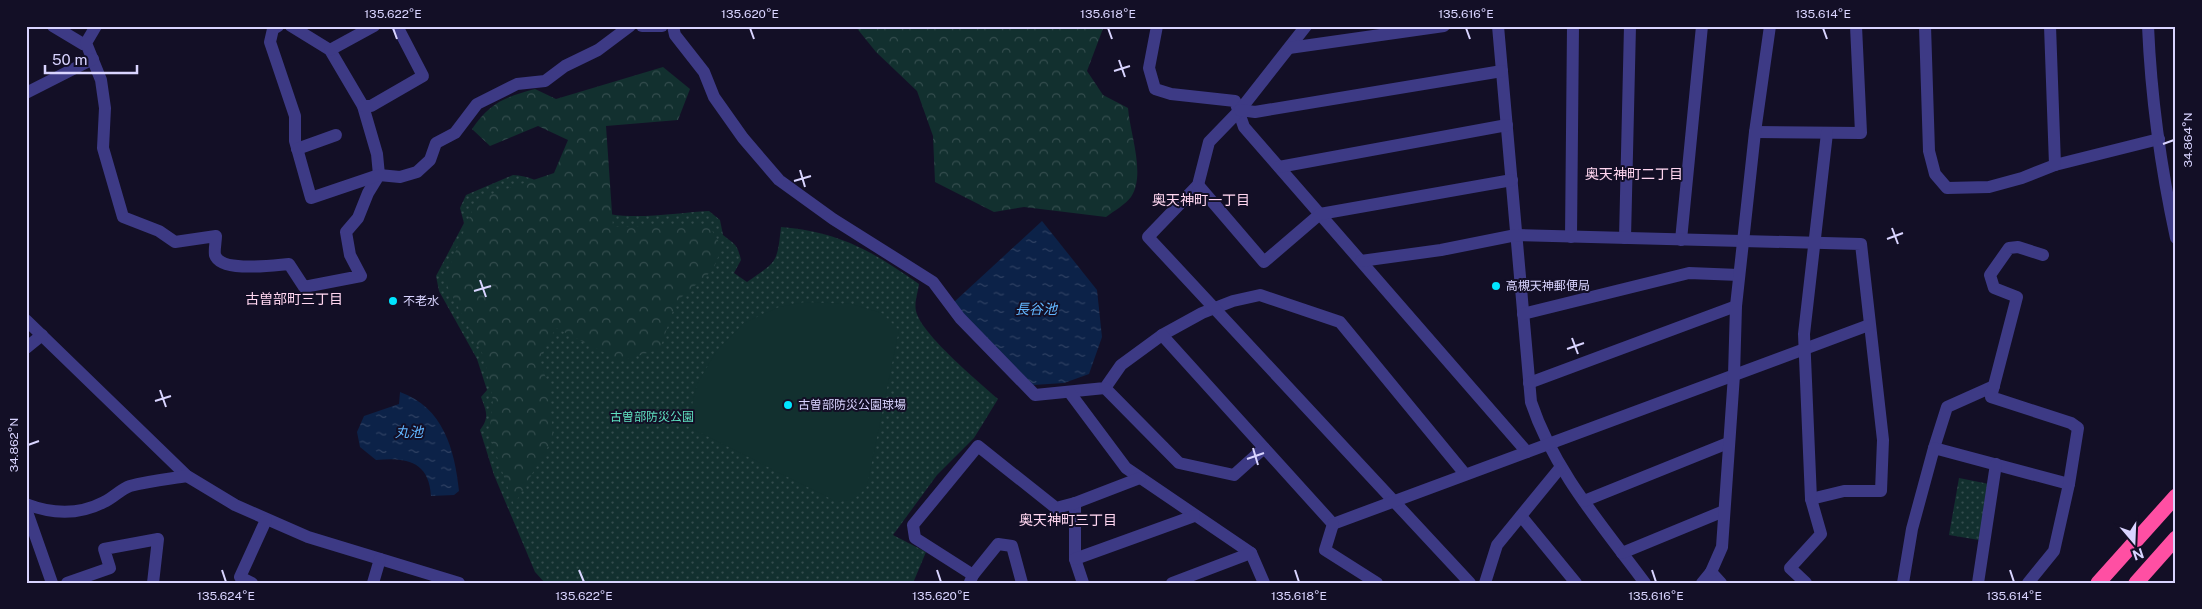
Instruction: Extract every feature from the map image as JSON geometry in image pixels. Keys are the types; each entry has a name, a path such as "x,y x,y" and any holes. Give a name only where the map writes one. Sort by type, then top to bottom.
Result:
{"highway":[{"path":"2098,583 2176,496"},
{"path":"2136,583 2176,538"}],"street":[{"path":"53,26 83,44 86,43"},
{"path":"86,43 96,26"},
{"path":"278,26 273,29 270,42 295,116 295,141 311,198 380,175 400,177 417,172 430,160 436,143 455,133 477,104 517,84 545,81 565,66 598,50 630,26"},
{"path":"86,43 101,80 104,101 103,148 123,217 159,231 175,242 216,236 215,254 218,261 238,266 289,264 304,287 360,276 350,255 346,232 358,218 368,193 380,175 377,154 362,106 330,50 291,26"},
{"path":"330,50 374,26"},
{"path":"362,106 371,106 423,76 397,26"},
{"path":"642,26 662,26"},
{"path":"673,26 680,41 704,72 714,97 743,138 779,180 832,219 933,282 960,318 1035,395 1105,388 1121,365 1162,336 1213,309 1233,301 1260,295 1340,322 1464,474"},
{"path":"1157,26 1149,68 1155,89 1171,94 1235,101 1240,110 1244,127 1527,452"},
{"path":"1306,26 1240,110 1209,142 1198,185 1148,237 1470,583"},
{"path":"1289,48 1444,26"},
{"path":"1498,26 1531,402 1548,445 1560,468 1622,552 1640,581"},
{"path":"1571,237 1573,26"},
{"path":"1625,238 1630,26"},
{"path":"1681,240 1702,26"},
{"path":"1702,583 1711,572 1722,548 1734,375 1736,306 1755,132 1770,26"},
{"path":"1755,132 1861,133 1856,26"},
{"path":"1925,26 1929,151 1935,174 1947,188 1989,187 2022,178 2054,165 2159,139"},
{"path":"2050,26 2054,165"},
{"path":"2148,26 2150,65 2159,139 2173,210 2176,238"},
{"path":"26,93 92,59"},
{"path":"1240,110 1255,112 1502,71"},
{"path":"1279,167 1507,125"},
{"path":"1806,583 1790,568 1821,534 1811,499 1804,334 1827,132"},
{"path":"298,150 336,136"},
{"path":"1198,185 1264,262 1320,214 1512,180"},
{"path":"1361,261 1441,250 1516,235 1861,244 1883,440 1881,491 1844,491 1811,499"},
{"path":"2028,583 2054,551 2069,484 2078,428 2071,423 1991,397 2017,297 1994,288 1990,275 2009,248 2018,246 2043,255"},
{"path":"1523,314 1689,273 1739,275"},
{"path":"1529,384 1736,306"},
{"path":"26,320 187,476 235,505 308,537 459,583"},
{"path":"1333,524 1869,325"},
{"path":"26,348 42,335"},
{"path":"1162,336 1333,524"},
{"path":"1903,583 1912,529 1947,407 1994,386"},
{"path":"1105,388 1179,463 1234,475 1264,448"},
{"path":"1070,393 1126,468 1251,553 1264,583"},
{"path":"1584,501 1728,443"},
{"path":"1022,583 1012,546 998,544 971,579 915,538 914,526 978,446 1056,508 1075,503 1140,478"},
{"path":"1934,448 2069,484"},
{"path":"1978,583 1996,464"},
{"path":"1485,583 1497,545 1560,468"},
{"path":"26,504 41,510 60,513 82,510 103,502 128,486 187,476"},
{"path":"1075,503 1075,559 1083,583"},
{"path":"26,509 52,583"},
{"path":"1622,552 1724,511"},
{"path":"1075,559 1194,516"},
{"path":"1521,516 1576,583"},
{"path":"252,583 240,577 266,520"},
{"path":"1333,524 1325,550 1377,583"},
{"path":"67,583 110,568 104,549 158,539 153,583"},
{"path":"1172,583 1202,578 1251,553"},
{"path":"373,583 380,559"},
{"path":"1711,572 1721,583"}],"green space":[{"path":"855,26 1104,26 1087,71 1103,95 1128,108 1137,166 1135,188 1131,197 1106,217 1024,207 994,212 935,182 933,136 917,91 876,52"},
{"path":"663,67 690,89 678,120 606,126 613,227 708,224 722,247 713,270 676,302 660,349 621,361 556,328 539,359 549,386 553,438 514,505 489,434 493,400 484,357 444,280 477,199 554,173 568,140 538,126 490,146 472,129 492,107 515,95 535,89 556,99"},
{"name":"古曽部防災公園","path":"513,175 534,179 576,204 601,213 647,216 709,211 720,220 723,235 737,247 741,260 734,273 747,282 774,260 781,227 821,233 854,245 886,262 919,284 916,311 920,321 939,344 965,370 998,399 974,438 937,475 893,535 926,552 913,583 545,583 535,572 494,475 480,430 486,418 486,410 481,397 487,390 477,359 439,291 436,276 464,223 460,208 466,195"},
{"name":"古曽部防災公園球場","path":"805,302 851,304 882,313 899,330 867,486 860,494 850,500 835,501 687,426 697,384 716,352 744,323 779,307"},
{"path":"1959,478 1989,484 1979,540 1949,535"}],"water":[{"name":"長谷池","path":"1042,221 1097,290 1102,337 1089,374 1064,383 1033,385 953,303"},
{"name":"丸池","path":"400,392 415,399 427,408 437,419 444,432 450,446 457,476 459,491 454,495 431,496 426,475 421,468 397,459 376,460 360,447 357,432 364,416 399,404"}],"place":[{"name":"高槻天神郵便局","path":"1496,286"},
{"name":"不老水","path":"393,301"},
{"name":"古曽部防災公園球場","path":"788,405"}],"district":[{"name":"奥天神町二丁目","path":"1634,174"},
{"name":"奥天神町一丁目","path":"1201,200"},
{"name":"古曽部町三丁目","path":"294,299"},
{"name":"奥天神町三丁目","path":"1068,520"}]}
